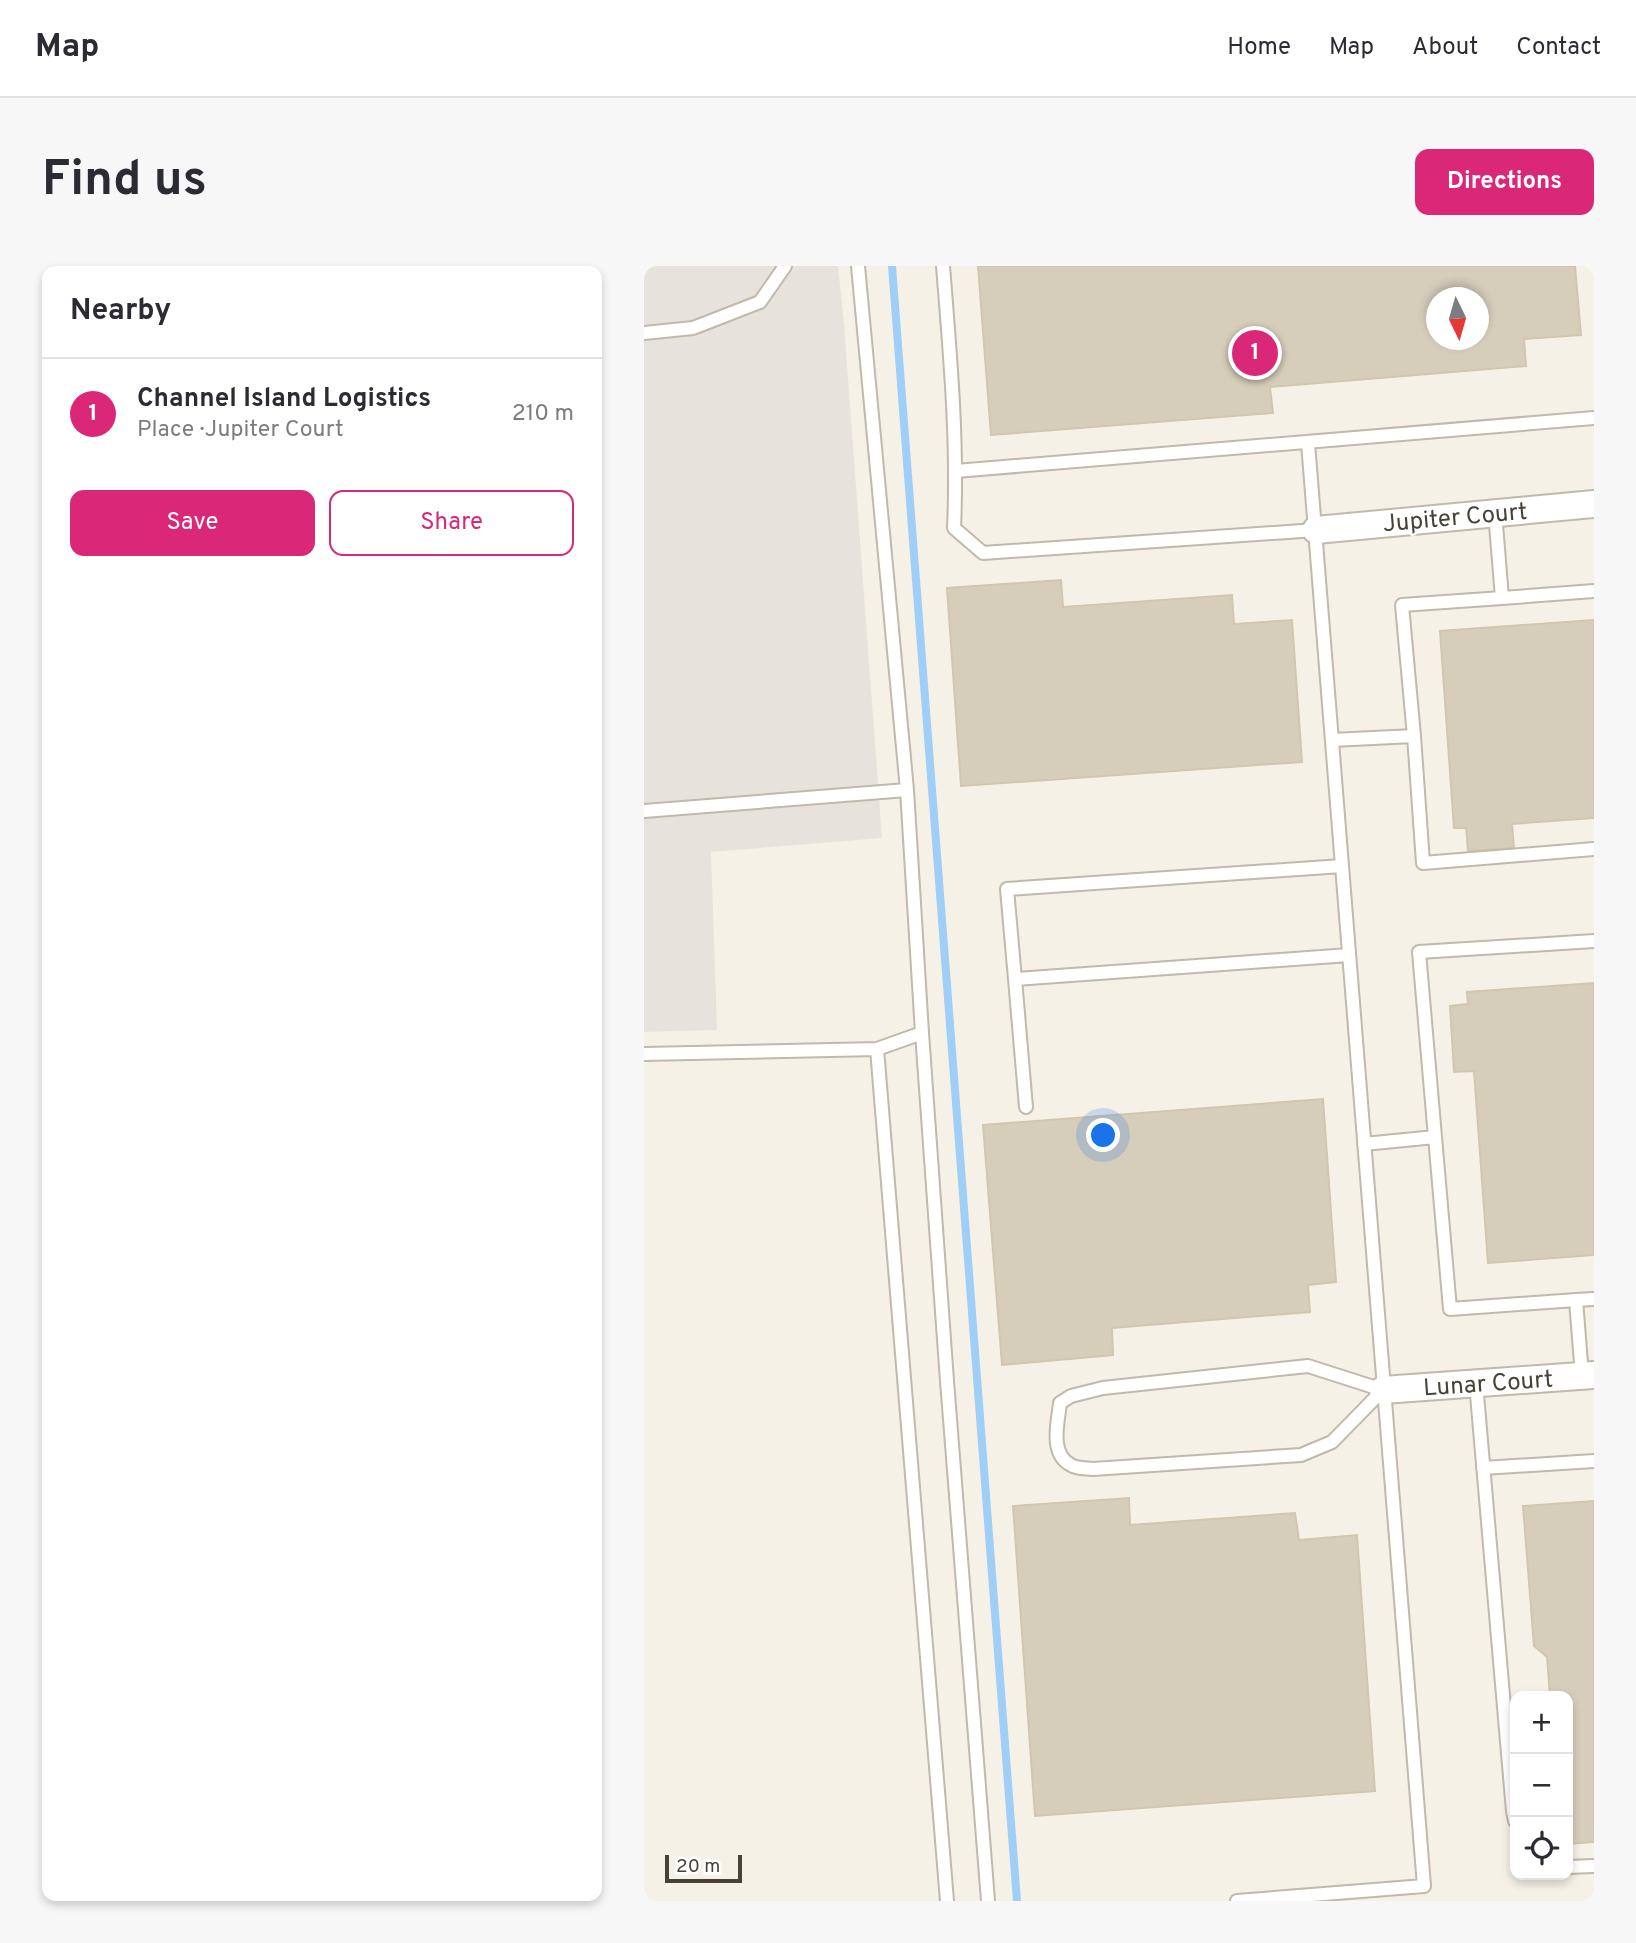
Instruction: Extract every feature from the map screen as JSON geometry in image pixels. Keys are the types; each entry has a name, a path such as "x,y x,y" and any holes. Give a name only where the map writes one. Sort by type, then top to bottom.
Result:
{"street":[{"name":"Jupiter Court","path":"1316,530 1594,504"},
{"name":"Lunar Court","path":"1382,1390 1591,1378"}],"lane":[{"path":"644,333 693,328 760,302 785,266"},
{"path":"858,266 907,790 948,1395 988,1901"},
{"path":"943,266 953,384 956,471 954,528 983,553 1316,530"},
{"path":"956,471 1594,418"},
{"path":"1237,1901 1424,1886 1382,1390 1308,443"},
{"path":"1495,512 1502,598"},
{"path":"1594,591 1402,605 1423,863 1594,849"},
{"path":"1332,740 1414,736"},
{"path":"644,811 907,790"},
{"path":"1026,1107 1007,890 1342,866"},
{"path":"1594,941 1419,952 1450,1309 1594,1299"},
{"path":"1015,979 1349,955"},
{"path":"644,1054 877,1049 922,1033"},
{"path":"877,1049 947,1901"},
{"path":"1364,1144 1435,1137"},
{"path":"1576,1300 1591,1378"},
{"path":"1308,1366 1382,1390 1332,1443 1301,1455 1093,1469 1072,1466 1062,1458 1056,1439 1060,1403 1071,1396 1103,1388 1308,1366"},
{"path":"1476,1383 1514,1817"},
{"path":"1483,1468 1594,1461"},
{"path":"1573,1867 1594,1866"}],"shaded area":[{"path":"644,266 838,266 844,324 882,838 711,852 717,1030 644,1032"}],"building":[{"path":"978,266 1575,266 1581,335 1524,339 1526,366 1270,387 1273,413 991,435"},
{"path":"1061,580 1063,607 1232,595 1234,624 1292,620 1302,762 961,786 947,588"},
{"path":"1594,620 1594,818 1512,824 1514,848 1468,851 1466,828 1454,828 1440,631"},
{"path":"1594,983 1594,1255 1488,1263 1474,1071 1454,1072 1450,1006 1468,1004 1467,992"},
{"path":"1323,1099 1336,1282 1308,1285 1310,1312 1112,1328 1113,1355 1002,1365 983,1125"},
{"path":"1129,1498 1130,1525 1295,1513 1299,1540 1357,1535 1375,1791 1035,1816 1013,1506"},
{"path":"1594,1501 1594,1842 1573,1844 1573,1691 1550,1691 1547,1657 1534,1646 1523,1506"}],"waterway":[{"path":"892,266 1017,1901"}],"place":[{"name":"Channel Island Logistics","path":"1255,353"}]}
